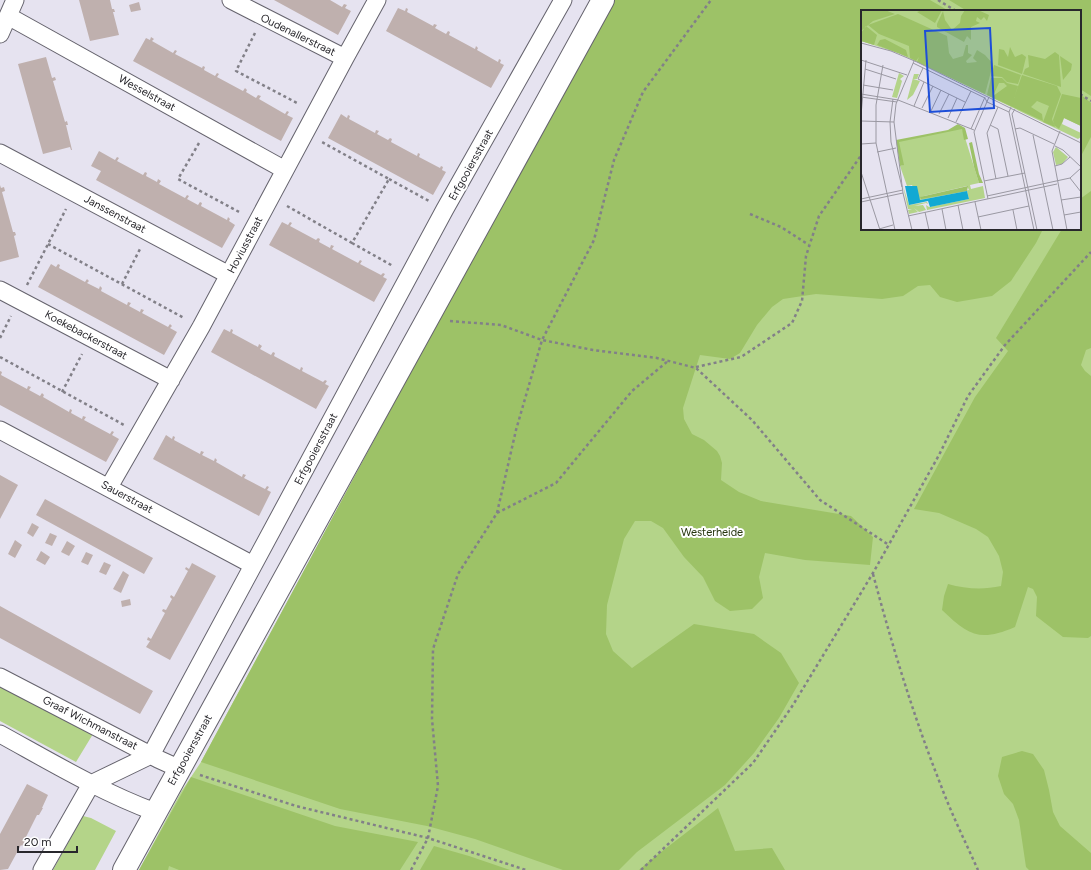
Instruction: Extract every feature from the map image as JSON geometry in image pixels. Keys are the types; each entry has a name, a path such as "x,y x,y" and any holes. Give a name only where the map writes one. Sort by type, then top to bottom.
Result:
{"street":[{"path":"0,34 15,0"},
{"name":"Oudenallerstraat","path":"231,0 345,58"},
{"name":"Hoviusstraat","path":"109,487 201,327 377,0"},
{"name":"Erfgooiersstraat","path":"151,755 445,209 564,0"},
{"name":"Erfgooiersstraat","path":"124,870 603,0"},
{"name":"Wesselstraat","path":"8,16 285,170"},
{"name":"Janssenstraat","path":"0,153 229,275"},
{"name":"Koekebackerstraat","path":"0,290 171,380"},
{"name":"Sauerstraat","path":"0,430 253,565"},
{"name":"Graaf Wichmanstraat","path":"0,677 158,759 180,768"},
{"path":"0,734 91,784 136,805 155,812"},
{"path":"42,870 91,784 151,755"}],"path":[{"path":"411,870 428,838 438,786 432,719 433,649 458,574 497,513 516,430 542,340 594,240 614,160 643,92 711,0"},
{"path":"938,0 954,10"},
{"path":"262,17 236,71 316,113"},
{"path":"1081,95 1091,101"},
{"path":"208,127 178,179 257,222"},
{"path":"305,133 445,209"},
{"path":"427,320 501,325 542,340 593,350 668,361 696,368 741,357 792,323 802,301 806,256 819,216 861,155"},
{"path":"352,243 389,179"},
{"path":"0,338 74,192"},
{"path":"271,196 410,275"},
{"path":"750,214 781,227 809,245"},
{"path":"122,284 149,232"},
{"path":"48,244 201,327"},
{"path":"641,870 753,763 793,705 873,573 939,455 968,396 1005,345 1091,252"},
{"path":"62,392 91,338"},
{"path":"0,357 140,434"},
{"path":"497,513 556,483 632,391 668,361"},
{"path":"696,368 752,420 820,500 889,545"},
{"path":"873,573 892,645 912,706 940,784 978,870"},
{"path":"180,768 296,806 428,838 526,870"}],"green space":[{"name":"Westerheide","path":"611,0 1091,0 1091,870 139,870 181,792 201,762"},
{"path":"611,0 930,0 947,10 861,10 861,230 1042,230 1036,243 1011,281 992,296 957,302 940,297 930,285 918,286 903,296 882,299 816,294 783,299 772,307 757,325 740,353 730,359 700,355 683,408 684,419 692,434 704,440 717,451 720,456 722,463 721,480 739,492 761,501 851,516 873,537 870,565 805,560 765,553 759,577 763,598 752,609 730,611 715,601 703,577 684,557 663,528 651,521 635,521 624,539 607,605 606,634 613,651 632,668 694,624 754,634 781,653 799,683 779,718 754,753 725,785 637,852 619,870 563,870 475,839 427,826 340,809 201,762"},
{"path":"949,0 1091,0 1091,96 1081,90 1081,10 965,10"},
{"path":"1081,95 1091,103 1091,137 1081,156"},
{"path":"1091,191 1091,348 1086,350 1081,365 1091,376 1091,636 1088,638 1063,637 1036,616 1037,597 1033,589 1028,587 1015,627 993,634 976,634 960,626 942,610 944,596 948,584 974,588 1001,586 1003,572 999,556 988,537 976,529 939,513 914,509 975,397 1008,351 996,338 1061,230 1081,230 1081,198"},
{"path":"0,685 93,734 76,762 0,721"},
{"path":"1022,751 1033,754 1044,770 1053,812 1060,826 1091,853 1091,870 1029,870 1026,867 1019,820 1013,804 1004,794 998,776 1002,757"},
{"path":"191,777 335,826 418,842 400,870 179,870 169,866 168,870 139,870"},
{"path":"718,808 735,851 772,848 785,870 639,870 647,863"},
{"path":"83,816 91,818 116,831 95,870 53,870"},
{"path":"434,846 469,856 510,870 420,870"}],"building":[{"path":"79,0 110,0 112,9 114,9 115,12 113,12 119,35 90,41"},
{"path":"274,0 330,0 342,7 344,4 347,5 345,8 351,11 338,35"},
{"path":"139,2 141,10 131,12 129,5"},
{"path":"398,8 405,11 406,8 408,9 407,12 433,26 434,24 437,25 435,28 446,34 448,31 450,32 449,35 475,49 476,46 478,48 477,50 498,62 499,59 501,60 500,63 504,65 491,88 386,31"},
{"path":"151,37 154,39 152,41 173,53 175,50 177,51 175,54 202,68 203,66 205,67 204,70 215,76 217,73 219,74 217,77 243,91 245,88 247,90 246,92 256,98 258,95 261,96 259,99 285,114 287,111 289,112 287,115 293,118 281,141 133,61 146,38 150,40"},
{"path":"46,57 52,78 55,77 56,80 53,81 65,122 67,121 68,125 66,125 72,150 70,147 43,154 18,64"},
{"path":"341,114 347,118 348,115 350,116 349,119 375,133 376,130 379,131 377,134 388,140 390,138 392,139 391,142 417,156 418,153 420,154 419,157 440,168 441,166 443,167 442,170 446,172 433,195 328,138"},
{"path":"99,151 115,160 117,157 119,158 117,161 143,175 145,172 147,173 146,176 157,182 158,179 161,181 159,184 185,198 187,195 189,196 187,199 198,205 200,202 202,203 201,206 227,220 228,217 230,219 229,221 235,225 222,248 96,180 101,171 91,166"},
{"path":"0,185 1,188 4,187 5,191 2,192 13,232 15,232 16,235 14,236 19,257 0,262"},
{"path":"282,222 288,225 290,222 292,223 290,226 316,240 318,238 320,239 319,242 330,248 331,245 334,246 332,249 358,263 360,260 362,261 360,264 381,275 383,273 385,274 383,277 387,279 374,302 269,245"},
{"path":"51,264 56,267 58,264 60,265 59,268 85,282 87,279 89,281 87,283 99,289 100,286 102,288 101,291 127,305 128,302 131,303 129,306 140,312 141,309 144,310 142,313 168,327 170,324 172,326 170,328 177,332 164,355 38,287"},
{"path":"224,329 230,332 231,329 233,330 232,333 258,347 259,344 262,346 260,349 271,355 273,352 275,353 274,356 300,370 301,367 303,368 302,371 323,382 325,380 327,381 325,384 329,386 316,409 211,352"},
{"path":"0,371 2,372 1,375 27,389 28,386 31,387 29,390 40,396 42,393 44,395 43,397 69,412 70,409 72,410 71,413 82,419 83,416 86,417 84,420 110,434 112,431 114,432 112,435 119,439 106,462 0,405"},
{"path":"166,435 172,439 173,436 175,437 174,440 200,454 201,451 204,452 202,455 214,461 215,458 217,460 216,462 242,477 243,474 246,475 244,478 265,489 267,486 269,487 267,490 271,492 259,516 153,459"},
{"path":"0,475 18,485 0,519"},
{"path":"45,499 153,558 144,574 36,515"},
{"path":"32,523 39,527 33,537 27,533"},
{"path":"50,533 57,536 52,546 45,543"},
{"path":"15,540 22,545 15,558 8,554"},
{"path":"67,541 75,546 69,556 61,552"},
{"path":"41,551 50,557 45,565 36,560"},
{"path":"86,552 93,555 88,565 81,562"},
{"path":"104,562 111,565 106,575 99,572"},
{"path":"192,563 216,576 170,660 146,647 150,641 147,640 148,637 151,639 165,613 162,611 163,609 166,610 172,599 170,597 171,595 174,597 188,571 185,569 186,567 189,569"},
{"path":"123,571 129,575 121,593 113,589"},
{"path":"130,599 131,605 122,607 121,601"},
{"path":"0,606 153,691 140,714 0,638"},
{"path":"27,784 48,795 43,808 39,815 37,815 26,839 22,846 21,845 8,869 0,870 0,834"}]}
